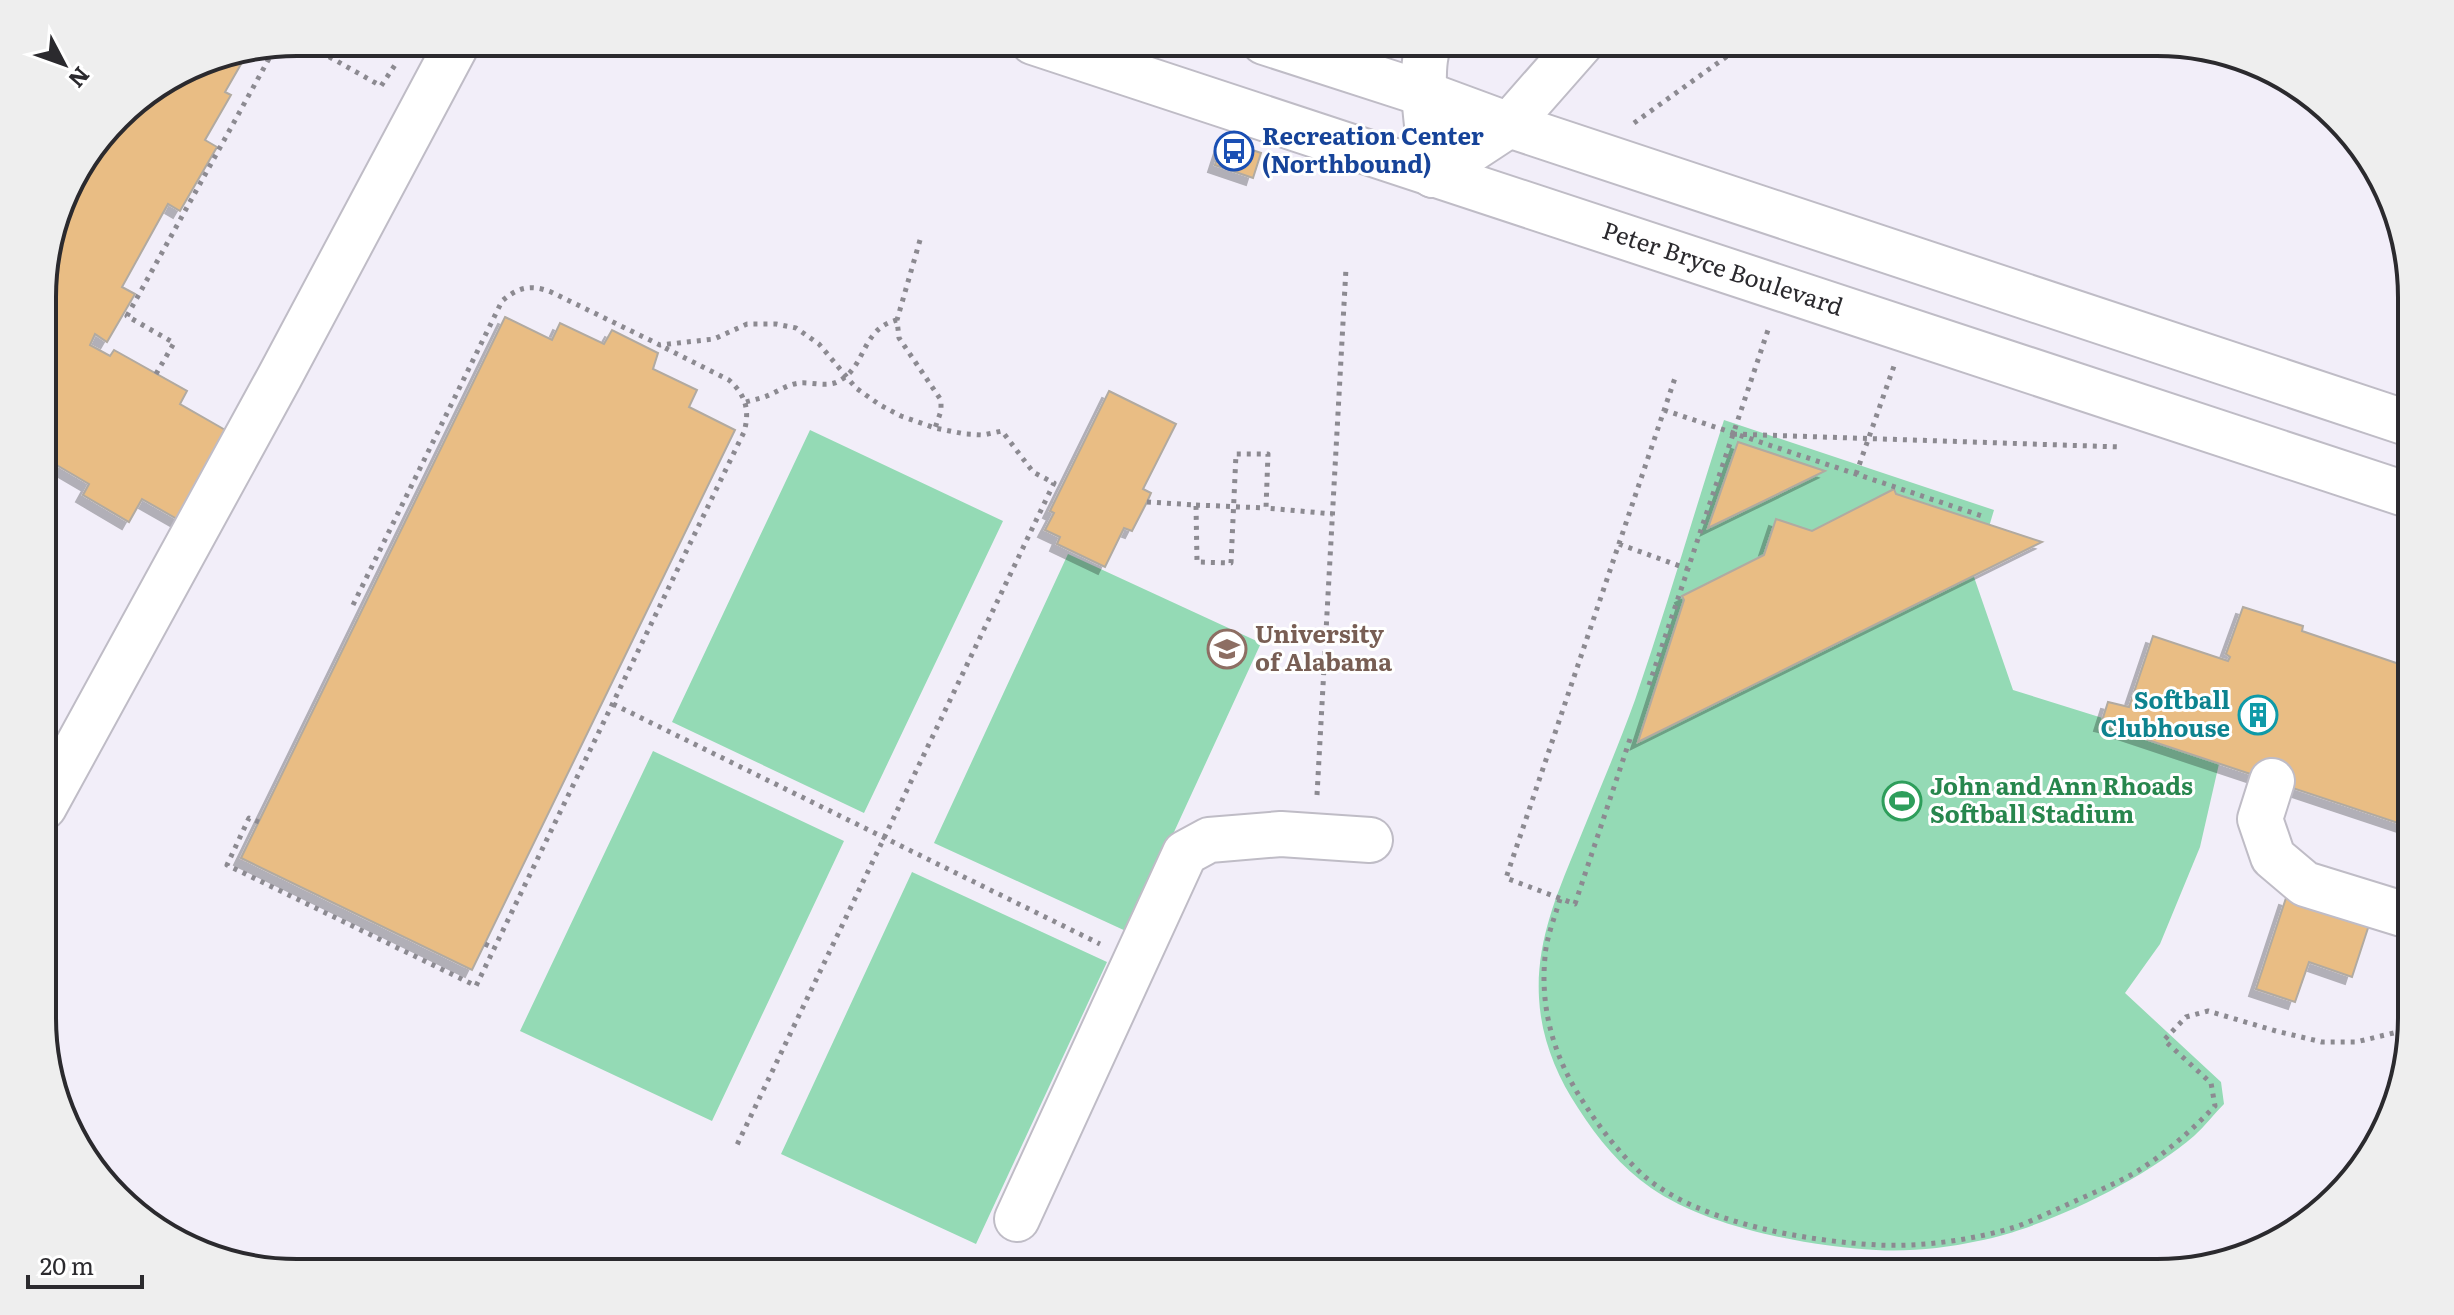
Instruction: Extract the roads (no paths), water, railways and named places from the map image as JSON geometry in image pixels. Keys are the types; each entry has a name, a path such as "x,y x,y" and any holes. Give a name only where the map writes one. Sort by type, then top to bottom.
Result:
{"street":[{"path":"56,784 287,363 433,56"},
{"name":"Peter Bryce Boulevard","path":"1075,56 2398,492"},
{"path":"1307,56 2398,420"},
{"path":"1425,56 1425,94 1433,175 1509,125 1570,56"},
{"path":"2272,781 2260,819 2273,857 2305,884 2398,913"},
{"path":"1017,1219 1185,853 1209,840 1281,834 1370,840"}],"place":[{"name":"Recreation Center (Northbound)","path":"1234,151"},
{"name":"University of Alabama","path":"1227,649"},
{"name":"Softball Clubhouse","path":"2258,715"},
{"name":"John and Ann Rhoads Softball Stadium","path":"1902,801"}]}
